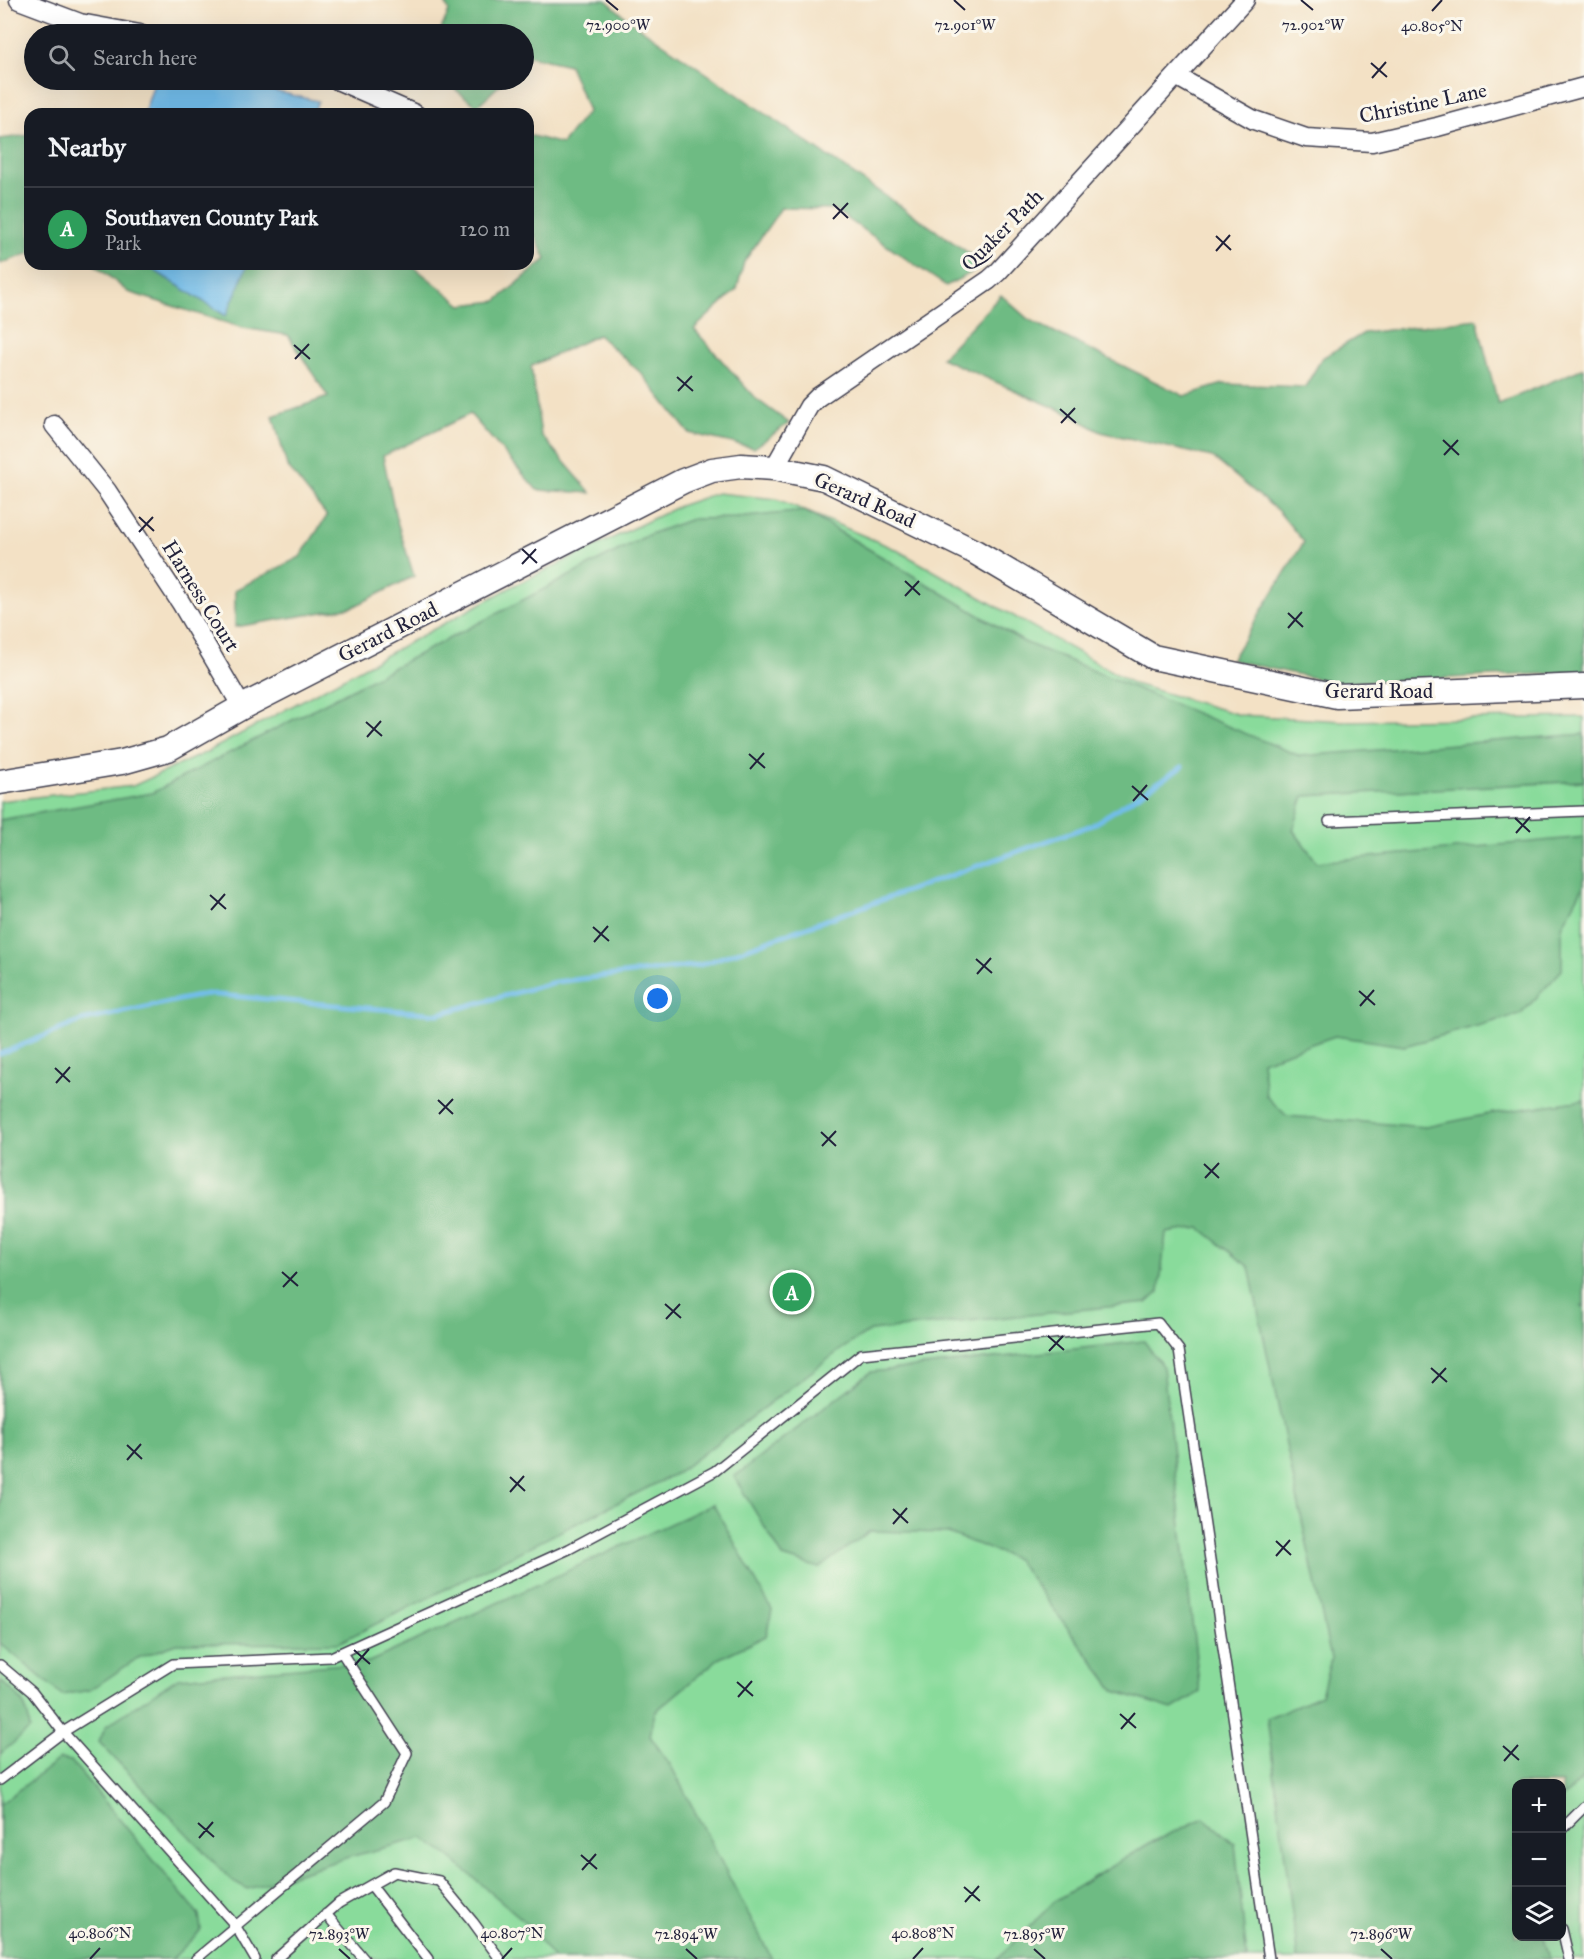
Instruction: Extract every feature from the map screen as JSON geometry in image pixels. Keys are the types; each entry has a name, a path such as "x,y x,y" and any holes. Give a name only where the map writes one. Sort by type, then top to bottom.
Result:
{"street":[{"path":"19,0 85,24"},
{"name":"Quaker Path","path":"774,468 809,406 818,397 989,280 1245,0"},
{"name":"Christine Lane","path":"1176,76 1254,120 1306,138 1372,142 1437,127 1584,87"},
{"path":"360,90 401,108"},
{"name":"Harness Court","path":"54,424 106,491 175,594 242,707"},
{"name":"Gerard Road","path":"0,782 143,757 168,748 242,707 683,481 712,470 741,466 774,468 824,478 964,546 1153,657 1337,696 1584,686"}],"lane":[{"path":"1329,821 1584,811"},
{"path":"0,1780 63,1732 173,1664 331,1657 569,1549 715,1471 861,1354 1158,1323 1179,1350 1269,1959"},
{"path":"196,1959 384,1802 407,1753 342,1653"},
{"path":"0,1665 33,1692 63,1732 235,1925 255,1959"},
{"path":"1566,1825 1584,1807"},
{"path":"280,1958 339,1903 394,1872 439,1881 500,1959"},
{"path":"370,1885 428,1959"},
{"path":"326,1914 364,1959"},
{"path":"1565,1941 1569,1959"}],"green space":[{"path":"444,0 606,0 629,20 986,265 946,286 833,209 781,208 744,262 737,289 694,329 755,398 789,423 754,448 689,433 641,373 598,335 531,366 541,435 591,493 537,490 470,414 383,456 396,518 414,576 353,607 235,627 235,590 300,557 327,516 287,466 273,416 328,397 288,335 243,328 128,292 101,270 418,270 462,305 496,301 546,259 534,234 534,137 562,144 588,111 569,65 534,57 534,24 443,24 449,11"},
{"path":"456,90 494,90 477,106"},
{"path":"24,136 24,255 0,264 0,139"},
{"path":"1001,295 1028,319 1184,396 1223,384 1305,387 1322,358 1364,333 1477,319 1498,404 1584,368 1584,672 1337,683 1231,660 1304,542 1278,511 1212,457 1101,432 1069,414 941,358"},
{"path":"717,493 777,499 895,549 1134,684 1240,715 1343,721 1584,717 1584,1959 0,1959 0,801 133,786 209,751 515,585 679,506"},
{"path":"805,511 1024,642 1300,756 1584,734 1584,781 1304,796 1293,830 1317,862 1584,837 1584,885 1562,927 1562,970 1521,1014 1404,1046 1335,1036 1262,1061 1266,1096 1287,1116 1426,1127 1494,1113 1584,1100 1584,1305 1581,1306 1584,1307 1584,1778 1566,1794 1566,1779 1512,1779 1512,1941 1545,1941 1550,1959 1298,1959 1267,1718 1321,1695 1331,1659 1249,1267 1200,1228 1166,1233 1159,1292 1147,1303 870,1331 843,1348 677,1473 338,1643 177,1644 138,1658 90,1690 62,1695 0,1643 0,820 152,793 650,534 692,519 735,518"},
{"path":"1144,1341 1163,1367 1200,1692 1172,1709 1115,1691 1016,1559 948,1533 870,1531 819,1568 783,1557 734,1477 871,1372"},
{"path":"713,1504 772,1610 766,1636 718,1659 655,1712 650,1736 671,1766 772,1959 554,1959 522,1919 446,1854 422,1838 349,1857 248,1889 231,1880 99,1742 106,1726 178,1678 369,1662"},
{"path":"0,1680 25,1706 30,1729 0,1754"},
{"path":"60,1759 71,1761 199,1915 201,1930 172,1959 0,1959 0,1804"},
{"path":"1204,1818 1235,1844 1247,1959 997,1959 1056,1900 1148,1844"}],"water":[{"path":"152,90 270,90 318,101 315,108 146,108"},
{"path":"153,270 245,270 226,316"}],"waterway":[{"path":"0,1054 81,1021 207,994 438,1014 555,982 700,965 1092,825 1182,767"}],"place":[{"name":"Southaven County Park","path":"792,1292"}]}
